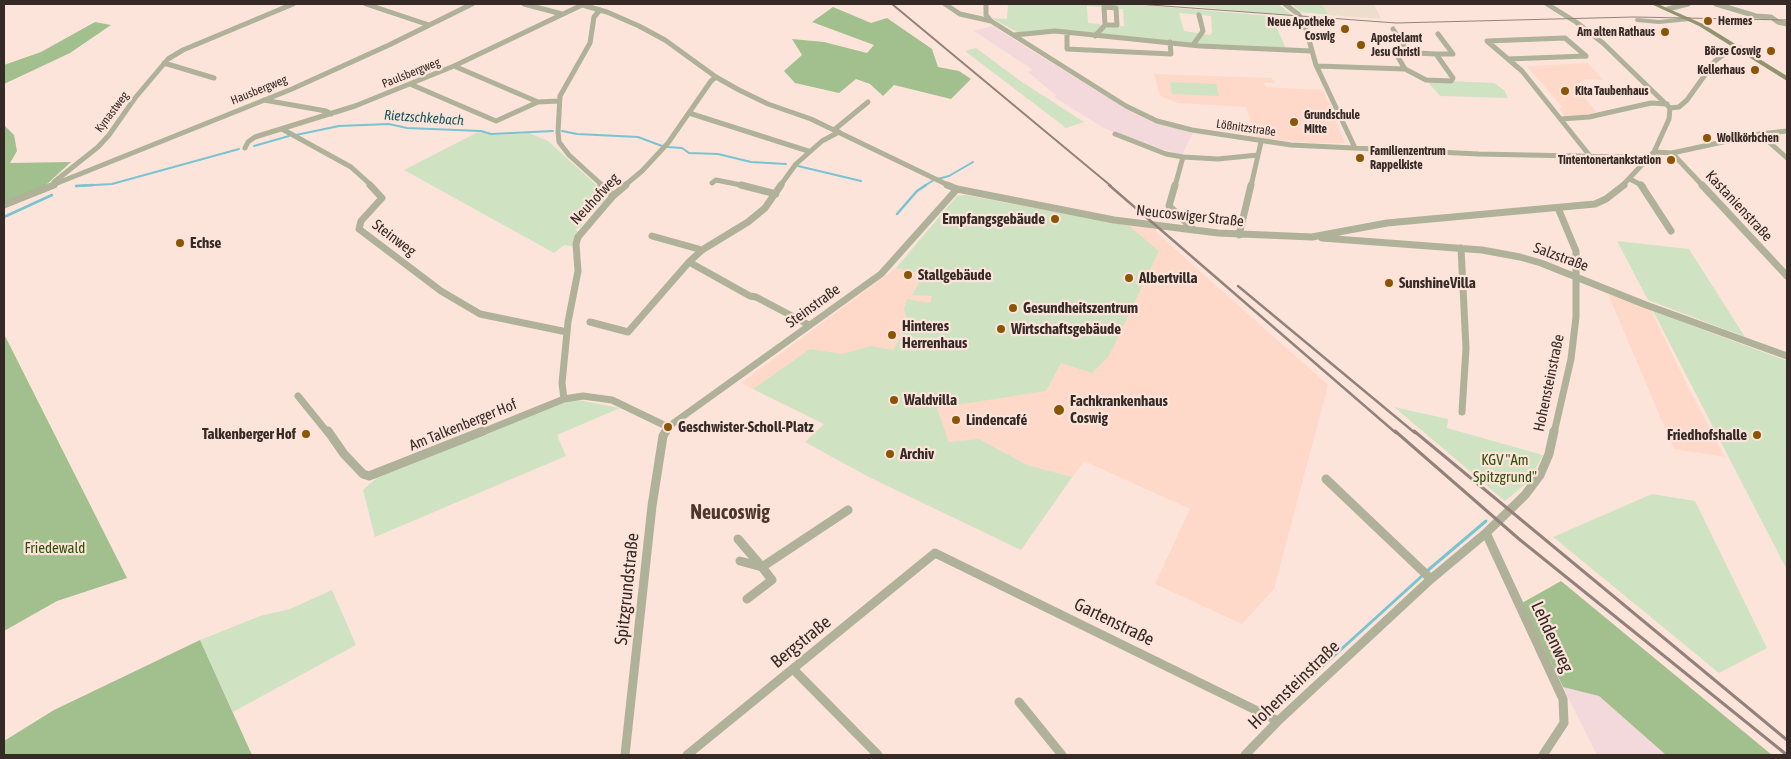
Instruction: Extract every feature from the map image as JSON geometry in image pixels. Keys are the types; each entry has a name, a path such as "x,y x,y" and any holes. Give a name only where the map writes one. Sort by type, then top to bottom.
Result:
{"main road":[{"path":"1654,4 1689,19 1740,48 1787,79"}],"street":[{"name":"Kynastweg","path":"49,186 98,147 109,135 134,98 164,63 182,50 293,4"},
{"path":"366,4 429,25"},
{"name":"Hausbergweg","path":"49,186 71,179 264,100 364,57 472,4"},
{"path":"524,4 562,14"},
{"name":"Paulsbergweg","path":"245,148 248,142 255,137 331,114 454,66 580,4"},
{"name":"Neucoswiger Straße","path":"580,4 591,5 654,33 716,77 768,104 811,119 957,189 1114,220 1239,235 1312,237 1387,223 1558,208 1601,202 1630,179 1654,152"},
{"name":"Lößnitzstraße","path":"945,4 960,14 991,22 1139,113 1157,121 1192,130 1261,142 1355,148 1583,157 1631,157 1646,160"},
{"path":"986,4 986,15 991,22"},
{"path":"1285,4 1298,14 1304,22 1311,51 1317,66 1355,148"},
{"path":"1547,4 1576,22 1603,43 1669,106"},
{"path":"1668,10 1688,4"},
{"path":"1716,4 1756,16 1771,17 1778,22 1787,24"},
{"path":"600,10 594,17 590,43 558,101 560,142 583,170 613,196"},
{"path":"1193,45 1203,31 1199,15"},
{"path":"1634,18 1667,21 1689,19"},
{"path":"1667,21 1675,25"},
{"path":"1095,36 1105,25"},
{"path":"1393,29 1408,52"},
{"path":"1014,36 1040,32 1067,32 1193,45 1311,51"},
{"path":"1067,32 1067,49 1171,54 1170,42"},
{"path":"1405,70 1395,52 1453,54 1438,34"},
{"path":"1508,58 1586,56 1565,38 1487,40 1522,71 1590,156"},
{"path":"1561,119 1588,118 1651,104 1679,107 1715,61 1723,55 1740,48"},
{"path":"1317,66 1405,70 1426,80 1451,82 1452,78 1436,54"},
{"path":"164,63 214,78"},
{"path":"454,66 538,102"},
{"name":"Neuhofweg","path":"564,399 562,382 567,332 578,271 576,244 578,237 613,196 642,171 668,143 711,81 716,77"},
{"path":"410,84 496,121 538,102 558,101"},
{"path":"264,100 326,111 331,114"},
{"path":"590,322 628,332 689,262 702,250 755,217 765,208 776,194 788,173 808,151 836,131 868,102"},
{"path":"1669,106 1668,119 1654,152 1672,153 1760,134 1787,131"},
{"path":"689,114 808,151"},
{"name":"Steinweg","path":"282,129 351,167 382,196 359,224 359,229 441,291 480,314 567,332"},
{"path":"1115,134 1166,154 1183,157 1218,159 1258,155"},
{"path":"1760,134 1787,158"},
{"path":"1239,235 1261,142"},
{"name":"Kastanienstraße","path":"1672,153 1786,273"},
{"path":"1183,157 1169,206 1194,230"},
{"path":"1630,179 1641,184 1671,231"},
{"path":"712,183 716,180 724,180 776,194"},
{"path":"4,205 49,186"},
{"name":"Steinstraße","path":"668,427 886,270 957,189"},
{"name":"Hohensteinstraße","path":"1246,755 1278,721 1431,579 1486,533 1525,495 1540,475 1549,454 1574,337 1577,277 1576,251 1558,208"},
{"path":"652,236 702,250"},
{"name":"Salzstraße","path":"1312,237 1482,250 1520,257 1787,356"},
{"path":"1460,248 1466,348 1462,412"},
{"path":"689,262 727,282 730,286 756,297 809,325"},
{"name":"Am Talkenberger Hof","path":"298,396 354,464 363,474 369,476 564,399 584,396 612,400 668,427"},
{"name":"Spitzgrundstraße","path":"625,755 652,506 663,436 668,427"},
{"path":"1326,478 1431,579"},
{"path":"740,561 762,567 848,510"},
{"name":"Lehdenweg","path":"1486,533 1563,699 1564,723 1543,755"},
{"path":"738,538 772,580 747,599"},
{"name":"Bergstraße","path":"687,755 935,553"},
{"name":"Gartenstraße","path":"935,553 1278,721"},
{"path":"793,669 878,755"},
{"path":"1019,702 1062,755"}],"shaded area":[{"path":"1322,4 1374,4 1381,19 1329,15"},
{"path":"992,26 1131,112 1160,124 1193,133 1182,155 1132,140 1102,127 1054,97 1056,95 1028,72 1033,70 974,31"},
{"name":"Kita Taubenhaus","path":"1588,63 1603,80 1586,79 1576,85 1596,112 1582,117 1565,117 1559,108 1562,107 1527,66"},
{"name":"Grundschule Mitte","path":"1154,74 1272,78 1275,83 1264,83 1266,87 1323,90 1345,143 1313,143 1256,138 1246,107 1178,103 1160,96"},
{"name":"Fachkrankenhaus Coswig","path":"965,195 1082,217 1155,228 1158,234 1328,385 1274,589 1242,624 1155,584 1190,509 1084,461 1021,550 869,477 805,442 824,424 741,383 896,268 957,196"},
{"path":"1608,294 1650,308 1688,387 1725,457 1674,449"},
{"path":"1563,687 1599,696 1666,755 1597,755"}],"green space":[{"path":"1008,4 1130,4 1294,18 1297,20 1286,19 1287,23 1275,23 1286,49 1193,44 1055,31 1021,34 991,18 1007,19","holes":["1087,6 1123,9 1124,26 1101,28 1100,24 1088,23","1179,13 1211,16 1212,32 1210,35 1184,31"]},
{"path":"1167,4 1278,4 1293,16 1219,9"},
{"path":"1291,4 1322,4 1329,15 1301,12"},
{"path":"833,7 871,23 887,18 932,49 938,67 959,71 971,79 951,99 894,85 883,96 870,84 856,79 839,93 795,83 784,71 802,55 792,39 824,42 867,53 874,45 812,22"},
{"path":"95,22 111,25 70,53 4,84 4,65 41,52"},
{"path":"976,48 1022,82 1084,122 1066,128 965,51"},
{"path":"1426,80 1494,83 1504,90 1508,98 1440,96"},
{"path":"1170,82 1216,84 1219,96 1172,94"},
{"path":"4,125 14,135 17,151 10,163 71,162 46,185 4,203"},
{"path":"478,132 495,135 529,133 548,141 604,192 604,201 578,222 583,225 575,230 579,232 572,246 564,245 554,253 404,170"},
{"path":"965,195 1129,226 1159,251 1109,356 1092,373 1061,363 1046,391 937,408 949,442 979,439 1027,465 1072,477 1021,550 869,477 805,442 824,424 753,389 810,349 842,354 871,346 893,350 909,324 904,309 907,299 930,303 932,296 912,295 924,274 896,268 957,196"},
{"path":"1617,241 1689,249 1745,337 1648,300"},
{"path":"1653,311 1787,361 1787,570"},
{"name":"Friedewald","path":"4,334 127,578 57,601 4,631"},
{"path":"573,399 620,408 557,435 566,456 375,537 363,490 378,477"},
{"name":"KGV \"Am Spitzgrund\"","path":"1394,407 1448,419 1447,428 1543,455 1528,482 1505,501"},
{"path":"1652,494 1695,501 1767,648 1719,673 1553,537"},
{"path":"1561,581 1772,755 1666,755 1599,696 1563,687 1522,603"},
{"path":"332,590 356,645 233,712 200,640 260,616 290,609"},
{"path":"200,640 252,755 4,755 4,741 54,710"}],"waterway":[{"name":"Rietzschkebach","path":"296,135 339,126 389,124 407,128 481,131 491,134 553,131"},
{"name":"Rietzschkebach","path":"562,131 577,134 638,137 662,146"},
{"name":"Rietzschkebach","path":"254,146 289,136"},
{"name":"Rietzschkebach","path":"667,147 682,148 689,153 718,154 751,162 786,164"},
{"name":"Rietzschkebach","path":"93,185 76,186 112,184 239,149"},
{"path":"924,186 934,180 949,176 973,162"},
{"path":"798,166 861,181"},
{"path":"897,214 917,191 926,185"},
{"name":"Rietzschkebach","path":"4,217 52,195"},
{"path":"1427,571 1486,521"},
{"path":"1282,703 1423,575"}],"tram line":[{"path":"1137,4 1396,23 1634,17 1787,20"}],"railway":[{"path":"892,4 1111,186"},
{"path":"1109,185 1396,433"},
{"path":"1238,286 1415,433"},
{"path":"1395,431 1519,539 1787,755"},
{"path":"1414,431 1787,740"}],"place":[{"name":"Hermes","path":"1708,21"},
{"name":"Neue Apotheke Coswig","path":"1345,29"},
{"name":"Am alten Rathaus","path":"1665,32"},
{"name":"Apostelamt Jesu Christi","path":"1361,45"},
{"name":"Börse Coswig","path":"1771,51"},
{"name":"Kellerhaus","path":"1755,70"},
{"name":"Kita Taubenhaus","path":"1565,91"},
{"name":"Grundschule Mitte","path":"1294,122"},
{"name":"Wollkörbchen","path":"1707,138"},
{"name":"Familienzentrum Rappelkiste","path":"1360,158"},
{"name":"Tintentonertankstation","path":"1671,160"},
{"name":"Empfangsgebäude","path":"1055,219"},
{"name":"Echse","path":"180,243"},
{"name":"Stallgebäude","path":"908,275"},
{"name":"Albertvilla","path":"1129,278"},
{"name":"SunshineVilla","path":"1389,283"},
{"name":"Gesundheitszentrum","path":"1013,308"},
{"name":"Wirtschaftsgebäude","path":"1001,329"},
{"name":"Hinteres Herrenhaus","path":"892,335"},
{"name":"Waldvilla","path":"894,400"},
{"name":"Fachkrankenhaus Coswig","path":"1059,410"},
{"name":"Lindencafé","path":"956,420"},
{"name":"Geschwister-Scholl-Platz","path":"668,427"},
{"name":"Talkenberger Hof","path":"306,434"},
{"name":"Friedhofshalle","path":"1757,435"},
{"name":"Archiv","path":"890,454"}],"district":[{"name":"Neucoswig","path":"730,513"}]}
